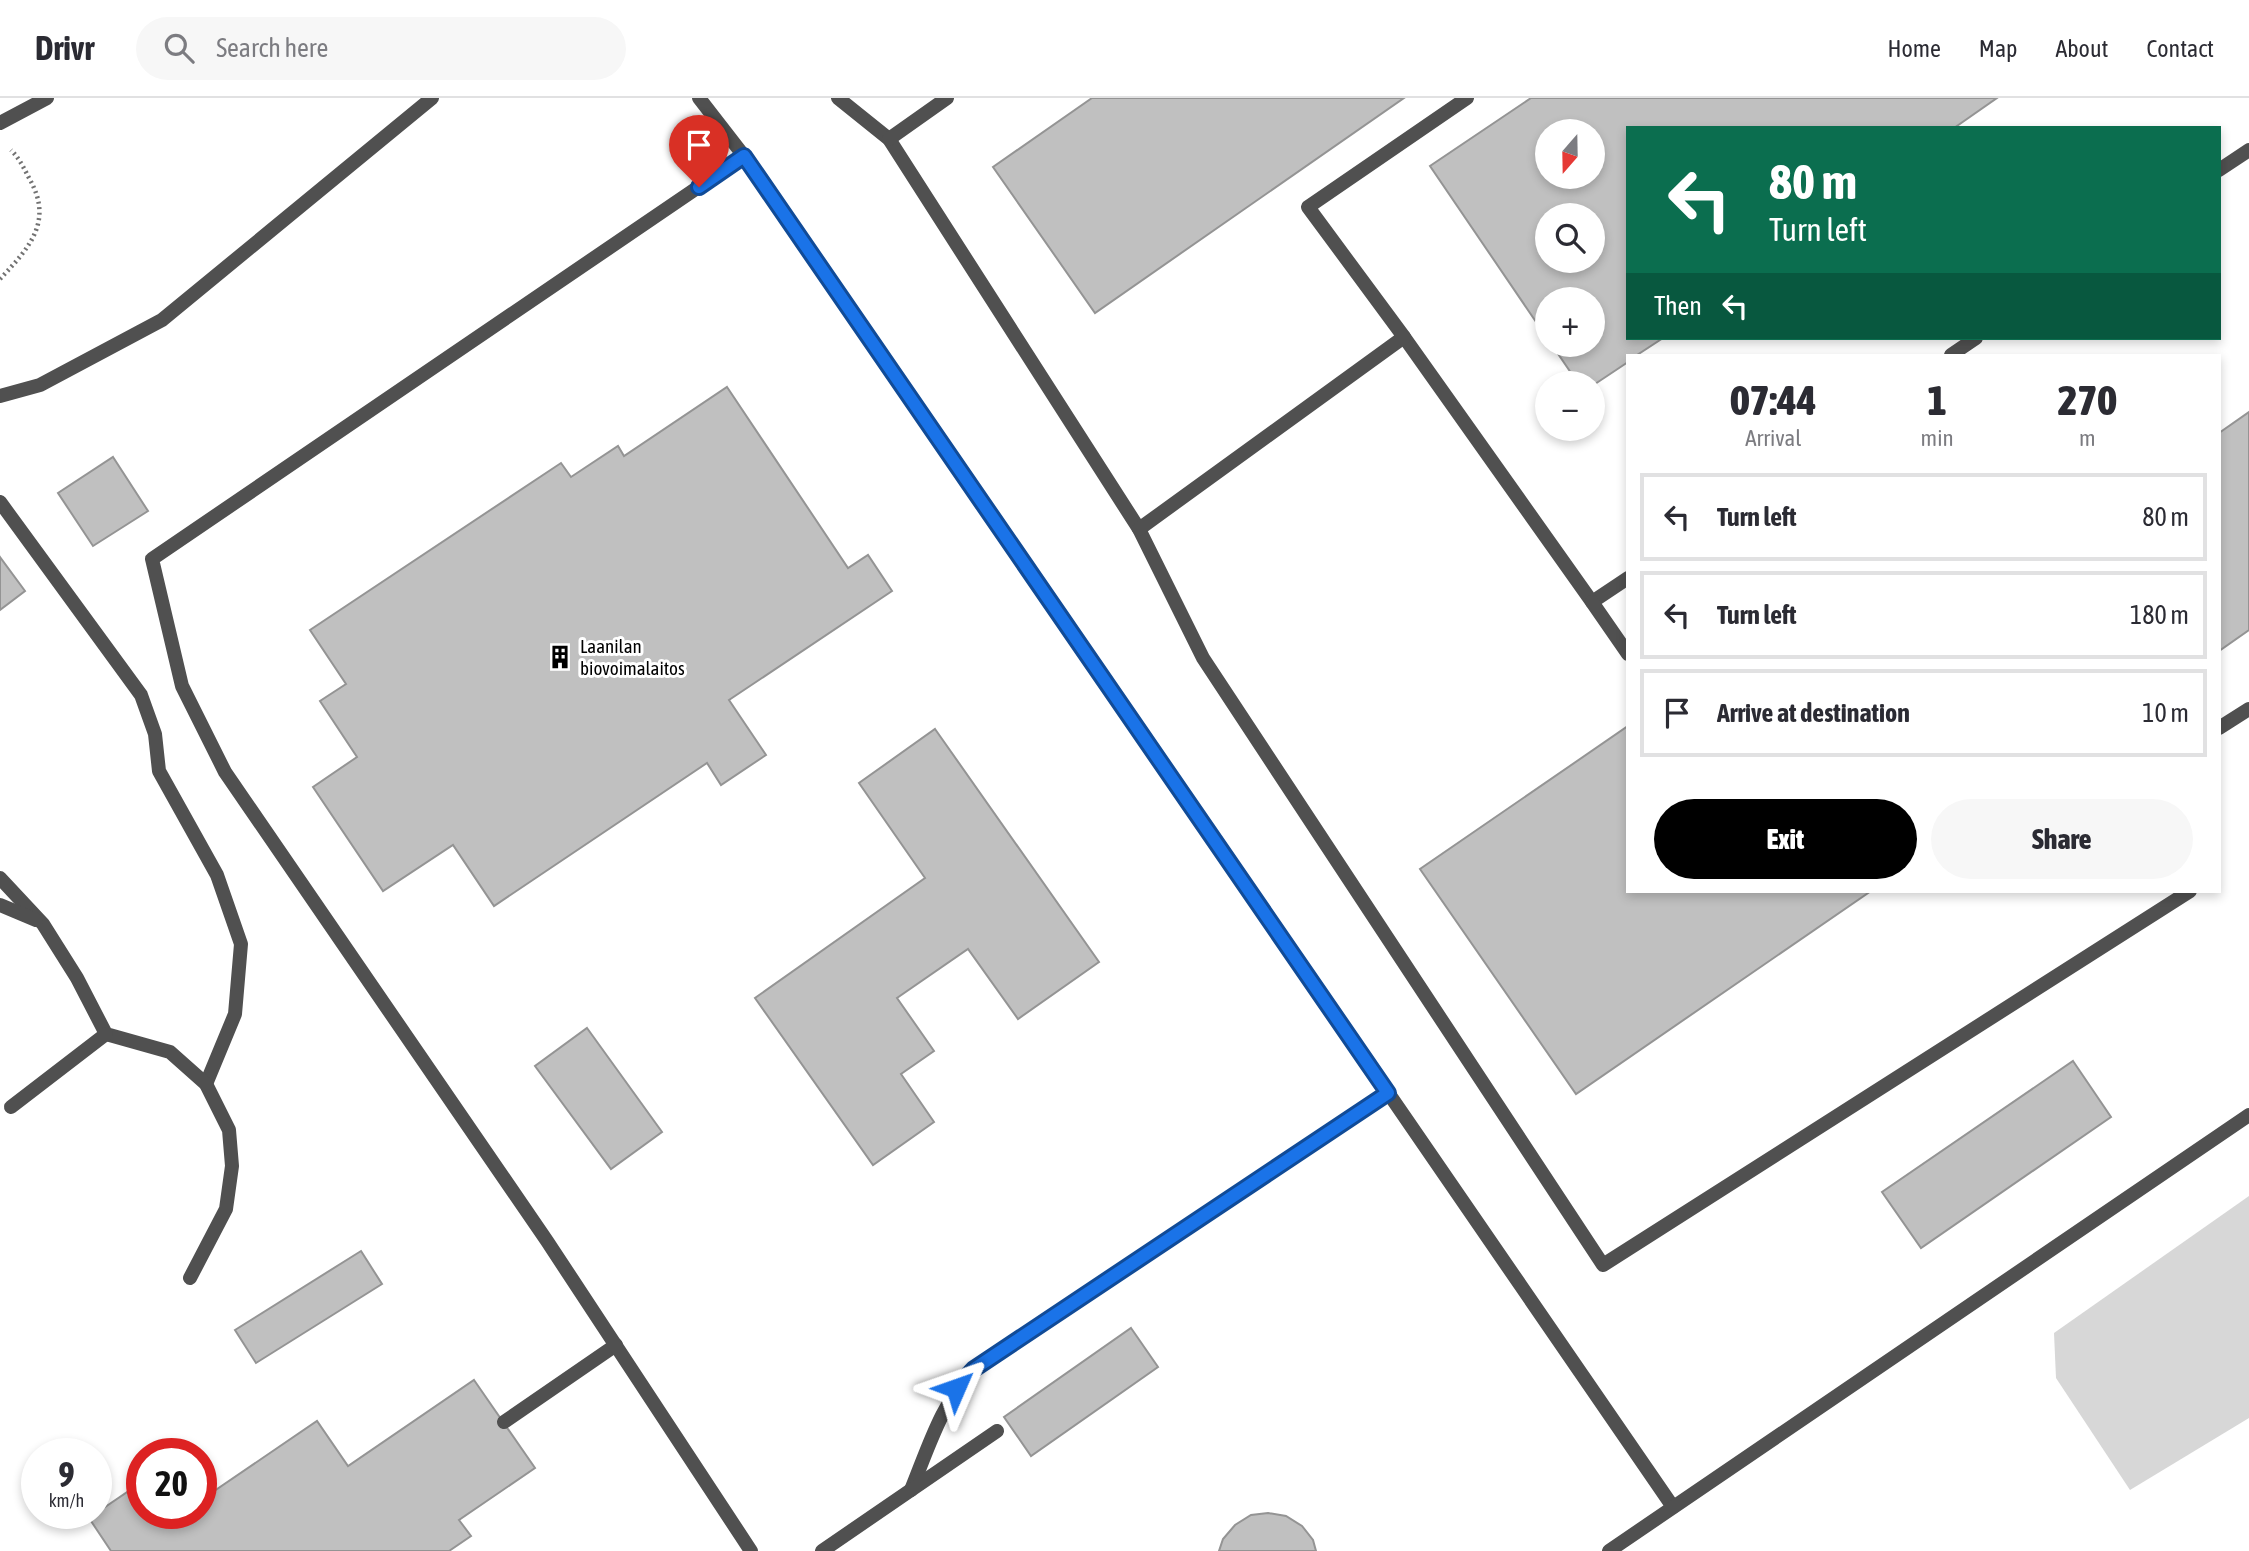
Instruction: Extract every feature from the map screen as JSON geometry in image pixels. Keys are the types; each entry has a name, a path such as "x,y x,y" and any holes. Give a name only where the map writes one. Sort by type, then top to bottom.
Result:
{"lane":[{"path":"0,123 47,98"},
{"path":"0,397 40,385 162,320 432,98"},
{"path":"699,98 744,156 1672,1507"},
{"path":"838,98 889,139 1139,529 1203,658 1603,1265 2187,893"},
{"path":"889,139 947,98"},
{"path":"1467,98 1308,207 1404,337 1626,651"},
{"path":"2221,169 2249,150"},
{"path":"744,156 152,559 182,685 225,772 616,1345 751,1551"},
{"path":"1139,529 1404,337"},
{"path":"1952,354 1973,340"},
{"path":"0,502 141,695 155,734 159,771 217,874 241,944 235,1014 206,1084"},
{"path":"1592,602 1626,579"},
{"path":"2221,727 2249,709"},
{"path":"0,878 43,924 77,978 106,1034 170,1052 206,1084 229,1130 232,1166 226,1209 190,1278"},
{"path":"0,905 43,924"},
{"path":"11,1107 106,1034"},
{"path":"911,1490 942,1410 956,1388 974,1369 1388,1093"},
{"path":"1609,1551 2249,1115"},
{"path":"504,1422 616,1345"},
{"path":"822,1551 997,1431"}],"path":[{"path":"0,279 32,243 40,217 38,194 18,156 9,148"}],"shaded area":[{"path":"2249,1196 2249,1418 2130,1490 2056,1378 2054,1333"}],"building":[{"path":"1092,98 1404,98 1095,313 993,167"},
{"path":"1531,98 1997,98 1957,126 1626,126 1626,340 1660,340 1639,354 1626,354 1626,363 1605,377 1605,371 1570,371 1560,357 1605,357 1605,287 1535,287 1535,320 1430,166"},
{"name":"Laanilan biovoimalaitos","path":"727,387 848,568 868,555 892,591 729,700 766,755 721,785 707,763 494,906 453,845 383,891 313,787 357,757 320,701 346,684 310,630 561,463 571,477 618,446 624,456"},
{"path":"2249,412 2249,630 2221,650 2221,432"},
{"path":"113,457 148,511 93,546 58,493"},
{"path":"0,557 25,591 0,610"},
{"path":"1626,727 1626,893 1868,893 1576,1094 1420,869"},
{"path":"935,729 1099,962 1018,1019 968,949 897,998 934,1051 901,1074 934,1122 873,1165 755,998 925,878 859,783"},
{"path":"587,1028 662,1132 611,1169 535,1066"},
{"path":"2073,1061 2111,1117 1921,1248 1882,1192"},
{"path":"361,1251 382,1284 256,1363 235,1330"},
{"path":"1131,1328 1158,1367 1031,1456 1004,1417"},
{"path":"474,1380 535,1468 459,1520 471,1536 449,1551 111,1551 96,1529 112,1529 112,1502 126,1493 126,1529 217,1529 217,1489 317,1421 348,1466"},
{"path":"1268,1513 1286,1516 1302,1526 1313,1540 1316,1551 1219,1551 1223,1539 1235,1525 1251,1515"}],"place":[{"name":"Laanilan biovoimalaitos","path":"560,657"}],"route":[{"path":"699,187 744,156 1388,1093 974,1369 956,1388"}]}
